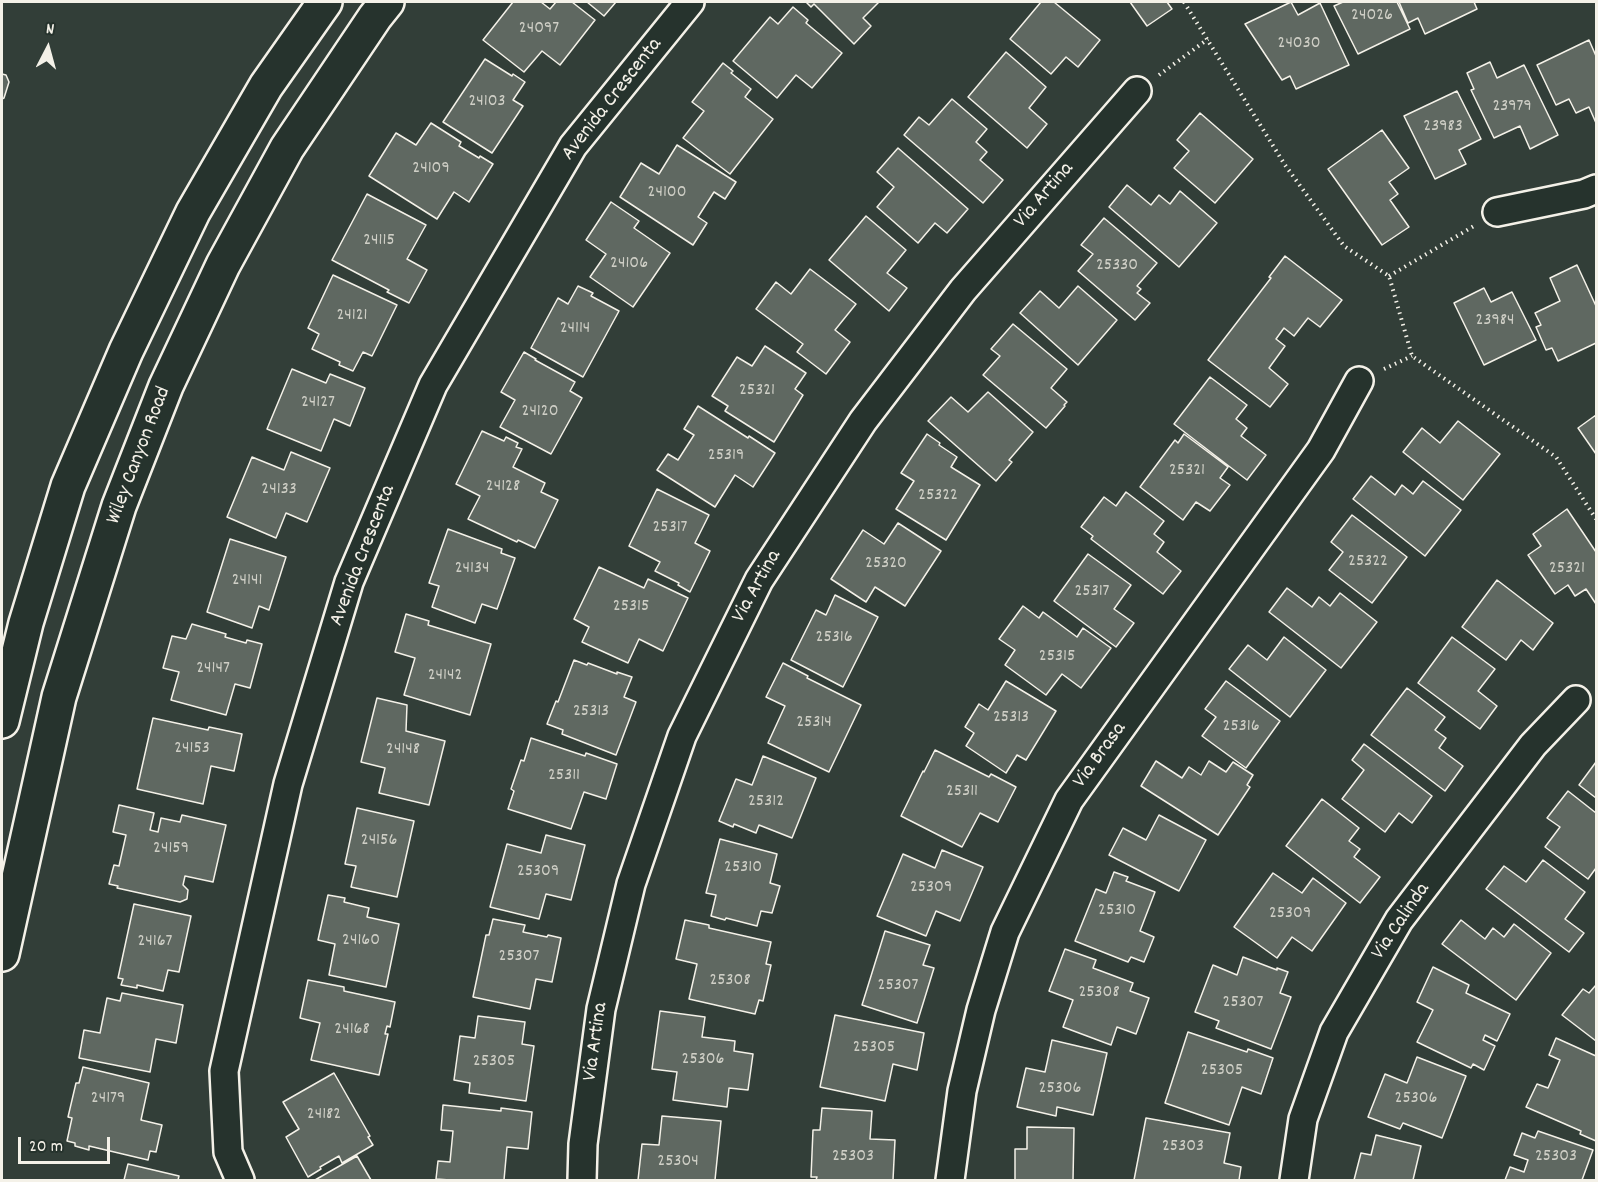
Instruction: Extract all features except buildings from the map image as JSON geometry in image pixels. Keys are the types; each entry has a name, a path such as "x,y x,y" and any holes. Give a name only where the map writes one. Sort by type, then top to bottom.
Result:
{"main road":[{"path":"2,722 26,623 68,486 126,351 193,212 266,86 325,2"},
{"name":"Wiley Canyon Road","path":"2,954 6,913 59,697 119,506 166,386 223,265 287,148 375,16 387,2"}],"street":[{"name":"Avenida Crescenta","path":"240,1180 228,1152 224,1071 288,784 349,582 433,385 567,156 690,2"},
{"name":"Via Artina","path":"582,1180 584,1144 601,1009 631,884 682,736 759,580 862,421 963,290 1137,91"},
{"path":"1497,212 1584,194 1596,189"},
{"name":"Via Brasa","path":"950,1180 962,1091 981,1010 1005,932 1069,800 1321,450 1359,381"},
{"name":"Via Calinda","path":"1294,1180 1303,1119 1334,1032 1400,920 1533,745 1576,700"}],"path":[{"path":"1184,2 1285,165 1344,246 1389,276 1412,356 1556,457 1596,519"},
{"path":"1137,91 1208,39"},
{"path":"1389,276 1497,212"}]}
